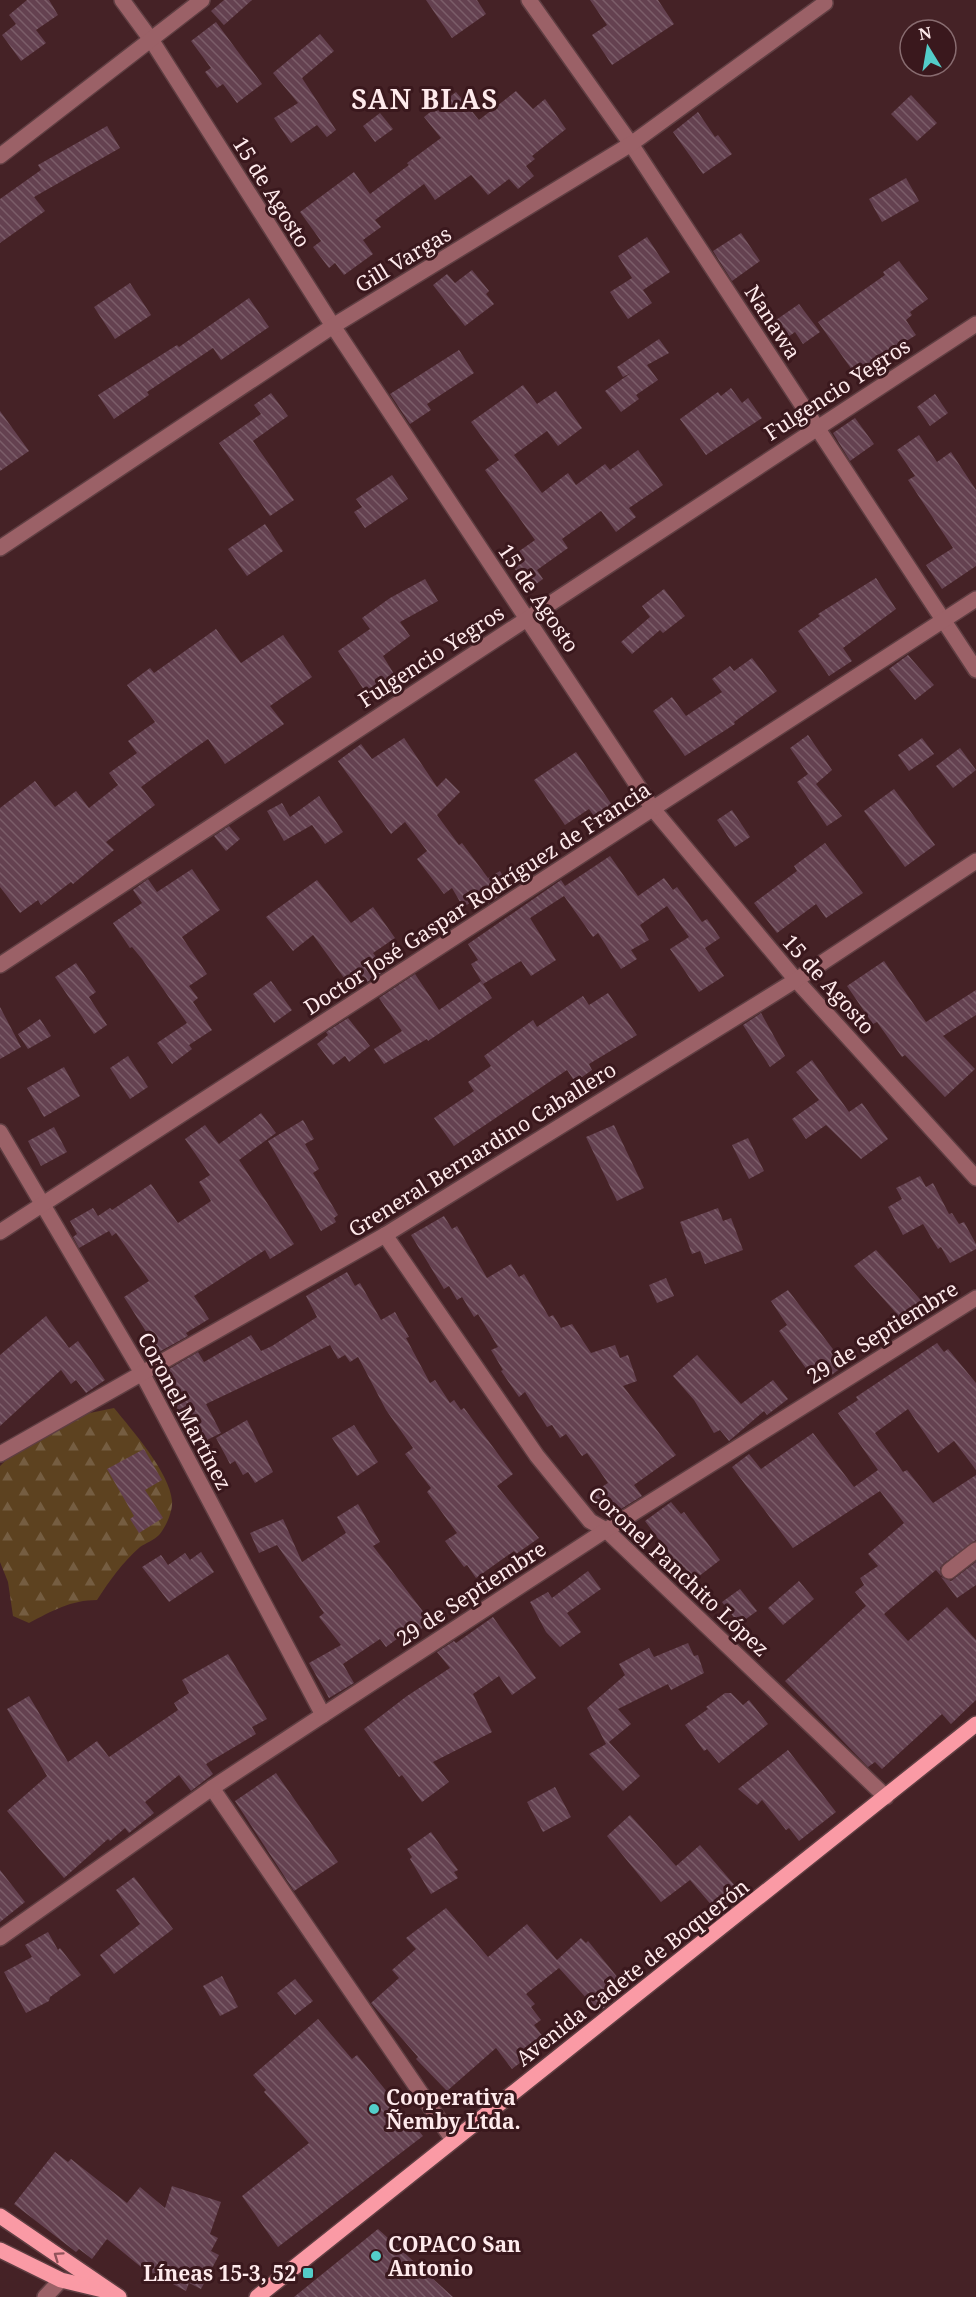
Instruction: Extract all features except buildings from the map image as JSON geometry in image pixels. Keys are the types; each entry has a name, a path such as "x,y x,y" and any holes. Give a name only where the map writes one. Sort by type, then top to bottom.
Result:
{"main road":[{"name":"Avenida Cadete de Boquerón","path":"257,2297 976,1724"},
{"path":"0,2216 112,2294"},
{"path":"0,2250 60,2280 112,2294"}],"street":[{"name":"15 de Agosto","path":"122,0 152,41 333,326 653,809 796,980 976,1178"},
{"path":"0,156 152,41 202,0"},
{"name":"Nanawa","path":"529,0 631,144 941,620 976,670"},
{"name":"Gill Vargas","path":"0,548 333,326 631,144 825,3"},
{"name":"Fulgencio Yegros","path":"0,965 976,324"},
{"name":"Doctor José Gaspar Rodríguez de Francia","path":"0,1232 976,599"},
{"name":"Greneral Bernardino Caballero","path":"0,1454 385,1235 796,980 976,861"},
{"name":"Coronel Martínez","path":"0,1132 142,1373 323,1715"},
{"name":"Coronel Panchito López","path":"385,1235 537,1456 590,1521 606,1530 886,1797"},
{"name":"29 de Septiembre","path":"0,1938 212,1788 323,1715 606,1530 976,1298"},
{"path":"950,1571 976,1550"},
{"path":"212,1788 453,2140"},
{"path":"45,2297 60,2280"}],"green space":[{"path":"114,1408 149,1452 165,1478 172,1501 166,1523 159,1535 140,1547 128,1559 97,1600 70,1604 29,1623 13,1616 8,1582 0,1562 0,1466 39,1428 56,1420"}],"place":[{"name":"Cooperativa Ñemby Ltda.","path":"374,2109"},
{"name":"COPACO San Antonio","path":"376,2256"},
{"name":"Líneas 15-3, 52","path":"308,2273"}],"district":[{"name":"SAN BLAS","path":"425,98"}]}
